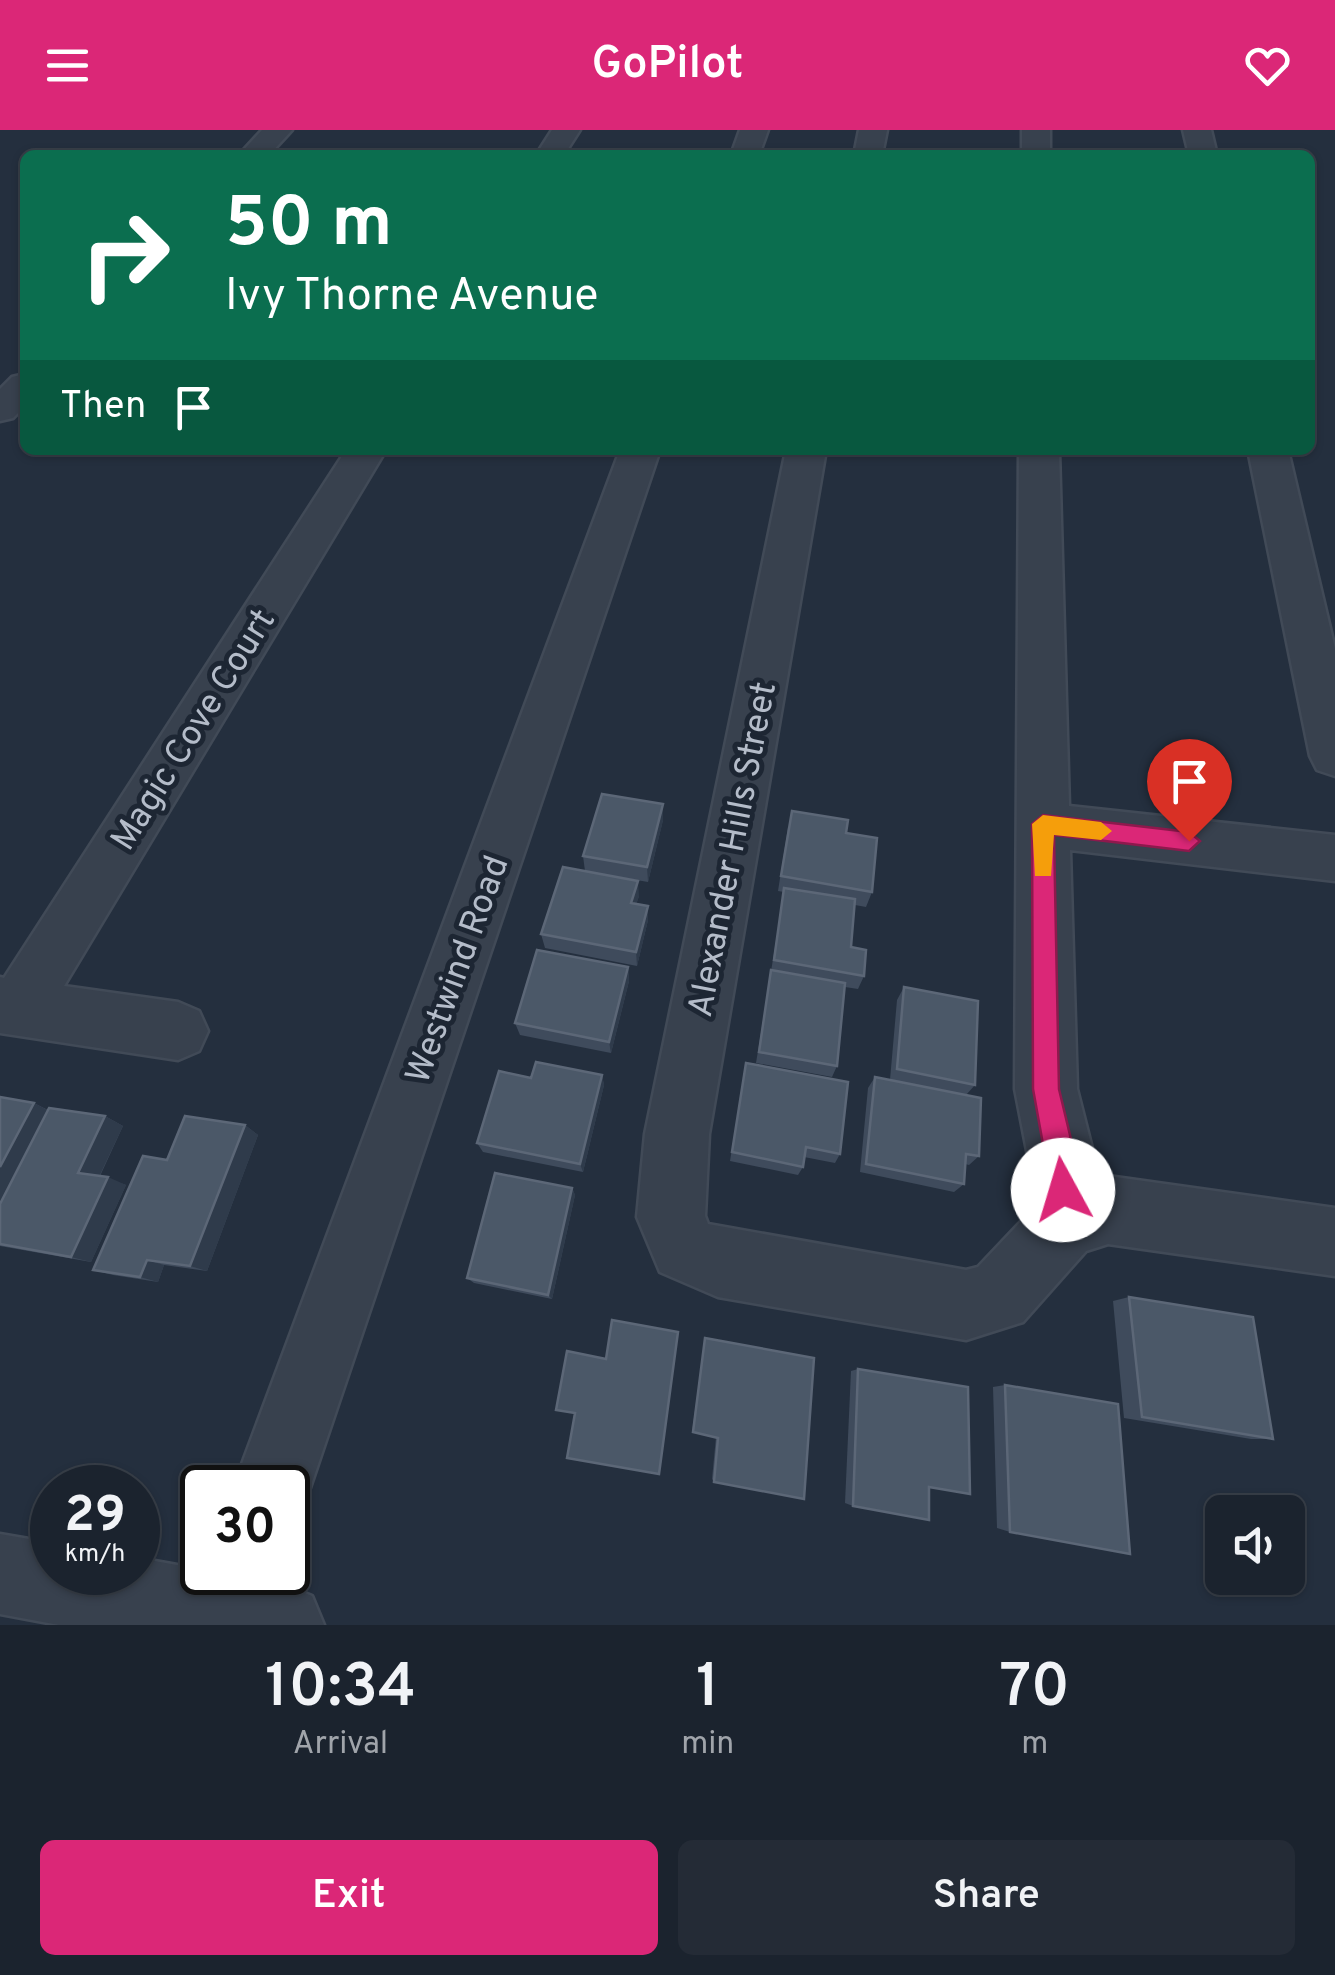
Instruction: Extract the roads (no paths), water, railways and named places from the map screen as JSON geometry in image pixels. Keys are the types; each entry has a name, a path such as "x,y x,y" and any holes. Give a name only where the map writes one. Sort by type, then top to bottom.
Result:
{"street":[{"path":"257,150 278,130"},
{"path":"0,410 20,391"},
{"name":"Magic Cove Court","path":"9,1006 363,455"},
{"name":"Westwind Road","path":"279,1465 638,455"},
{"name":"Alexander Hills Street","path":"805,455 677,1134 671,1217 684,1248 718,1263 966,1305 998,1296 1064,1225"},
{"path":"1039,455 1046,1089 1061,1156 1064,1225 1108,1210 1335,1242"},
{"path":"1269,455 1335,756"},
{"path":"1043,824 1335,858"},
{"path":"9,1006 178,1030"},
{"path":"0,1574 243,1609"}]}
